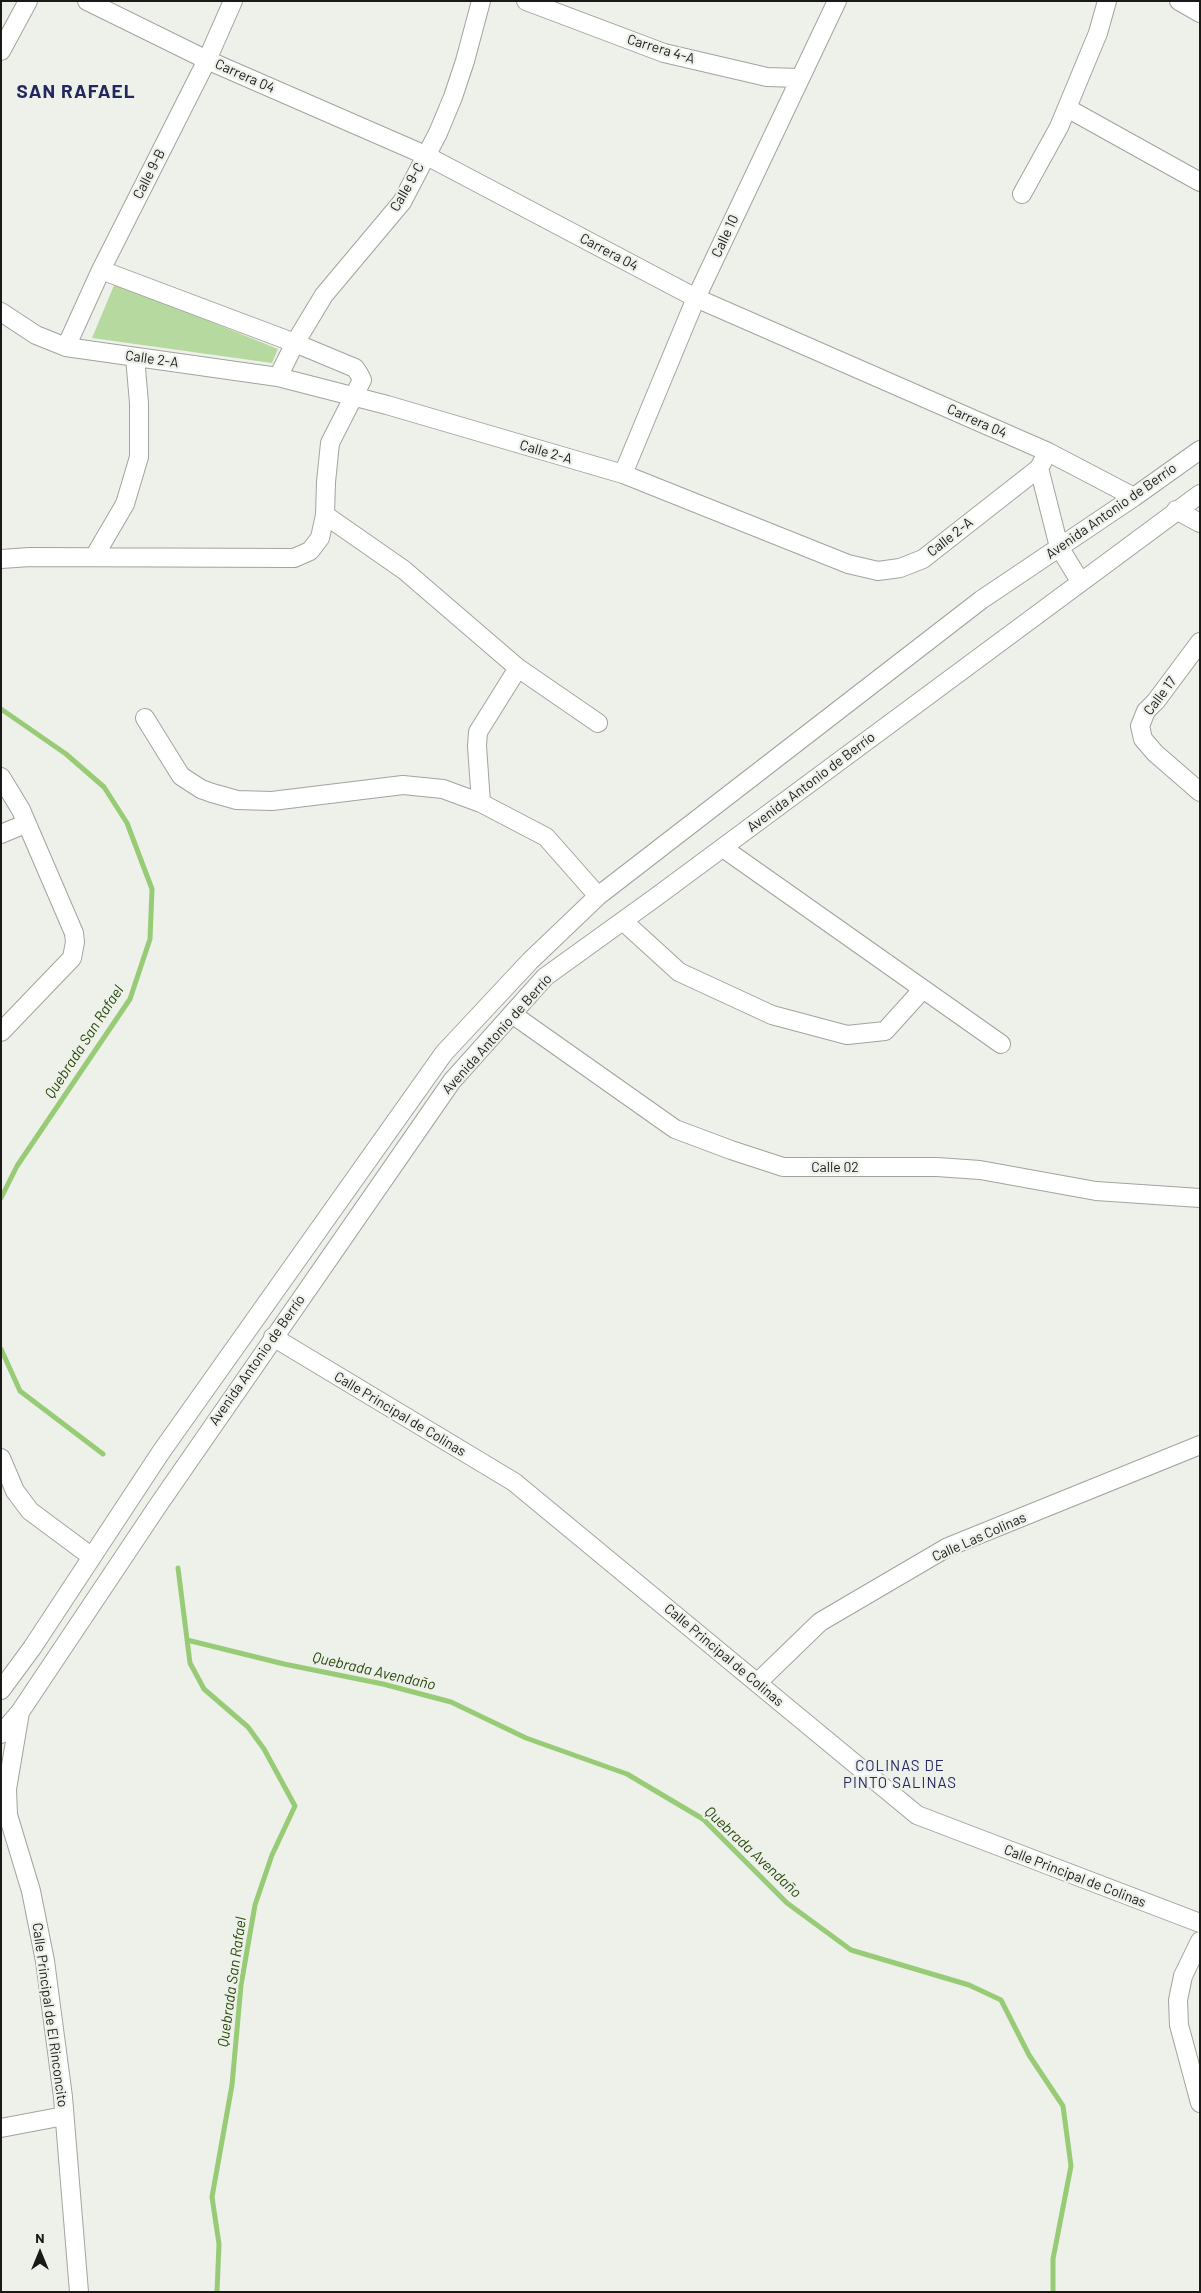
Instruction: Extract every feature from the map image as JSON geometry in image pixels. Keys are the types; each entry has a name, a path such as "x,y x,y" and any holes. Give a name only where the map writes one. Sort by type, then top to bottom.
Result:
{"street":[{"path":"1,51 28,1"},
{"name":"Carrera 04","path":"86,1 207,60 425,155 696,298 1048,452 1134,497"},
{"name":"Calle 9-B","path":"66,347 101,270 207,60 232,1"},
{"name":"Calle 9-C","path":"278,377 295,343 324,294 402,202 438,133 453,97 466,61 481,1"},
{"name":"Carrera 4-A","path":"526,1 664,53 767,77 800,78"},
{"name":"Calle 10","path":"623,474 696,298 838,1"},
{"path":"1022,194 1059,127 1098,33 1107,1"},
{"path":"1179,1 1200,13"},
{"path":"1067,108 1200,182"},
{"path":"1,559 30,556 294,558 310,551 320,538 325,515 330,443 362,380 355,368 295,343 101,270"},
{"name":"Calle 2-A","path":"1,312 36,335 66,347 278,377 387,405 623,474 848,564 878,571 900,568 923,559 1039,468 1048,452"},
{"path":"94,556 125,504 139,457 139,403 135,357"},
{"name":"Avenida Antonio de Berrío","path":"1,1690 32,1648 162,1452 444,1053 530,961 598,896 981,600 1200,450"},
{"path":"1039,468 1059,547 1080,581"},
{"name":"Avenida Antonio de Berrío","path":"1,1734 20,1712 273,1337 452,1081 545,977 723,848 1080,581 1200,494"},
{"path":"1176,510 1200,523"},
{"path":"325,515 404,570 518,668 598,723"},
{"name":"Calle 17","path":"1200,642 1156,701 1146,711 1140,726 1143,739 1155,753 1200,792"},
{"path":"482,803 476,746 478,732 518,668"},
{"path":"145,718 181,776 201,789 223,798 272,801 403,785 443,789 482,803 546,837 598,896"},
{"path":"1,777 21,810 25,824 74,933 75,951 72,958 1,1032"},
{"path":"1,834 25,824"},
{"path":"723,848 1001,1044"},
{"path":"623,921 679,972 772,1015 847,1035 885,1031 923,990"},
{"name":"Calle 02","path":"512,1014 675,1129 731,1150 783,1166 937,1166 980,1170 1096,1191 1200,1198"},
{"name":"Calle Principal de Colinas","path":"273,1337 514,1482 917,1815 1200,1923"},
{"name":"Calle Las Colinas","path":"757,1683 820,1622 948,1547 1200,1445"},
{"path":"1,1458 15,1491 30,1511 92,1557"},
{"name":"Calle Principal de El Rinconcito","path":"20,1712 7,1789 5,1813 31,1891 40,1930 51,1999 64,2116 79,2292"},
{"path":"1200,1941 1183,1976 1178,2000 1179,2025 1200,2103"},
{"path":"1,2128 64,2116"}],"green space":[{"path":"115,283 278,349 272,363 92,338"}],"waterway":[{"name":"Quebrada San Rafael","path":"1,709 66,754 104,787 127,823 152,889 150,939 130,999 17,1166 1,1198"},
{"name":"Quebrada San Rafael","path":"1,1349 20,1391 103,1454"},
{"name":"Quebrada San Rafael","path":"178,1568 190,1663 204,1689 248,1727 264,1749 295,1806 272,1855 255,1905 241,1985 232,2085 212,2197 219,2244 217,2292"},
{"name":"Quebrada Avendaño","path":"187,1640 284,1664 383,1684 451,1702 526,1738 627,1774 703,1819 787,1903 851,1950 969,1985 1001,2000 1029,2055 1063,2106 1071,2166 1053,2259 1053,2292"}],"district":[{"name":"SAN RAFAEL","path":"76,92"},
{"name":"COLINAS DE PINTO SALINAS","path":"900,1774"}]}
